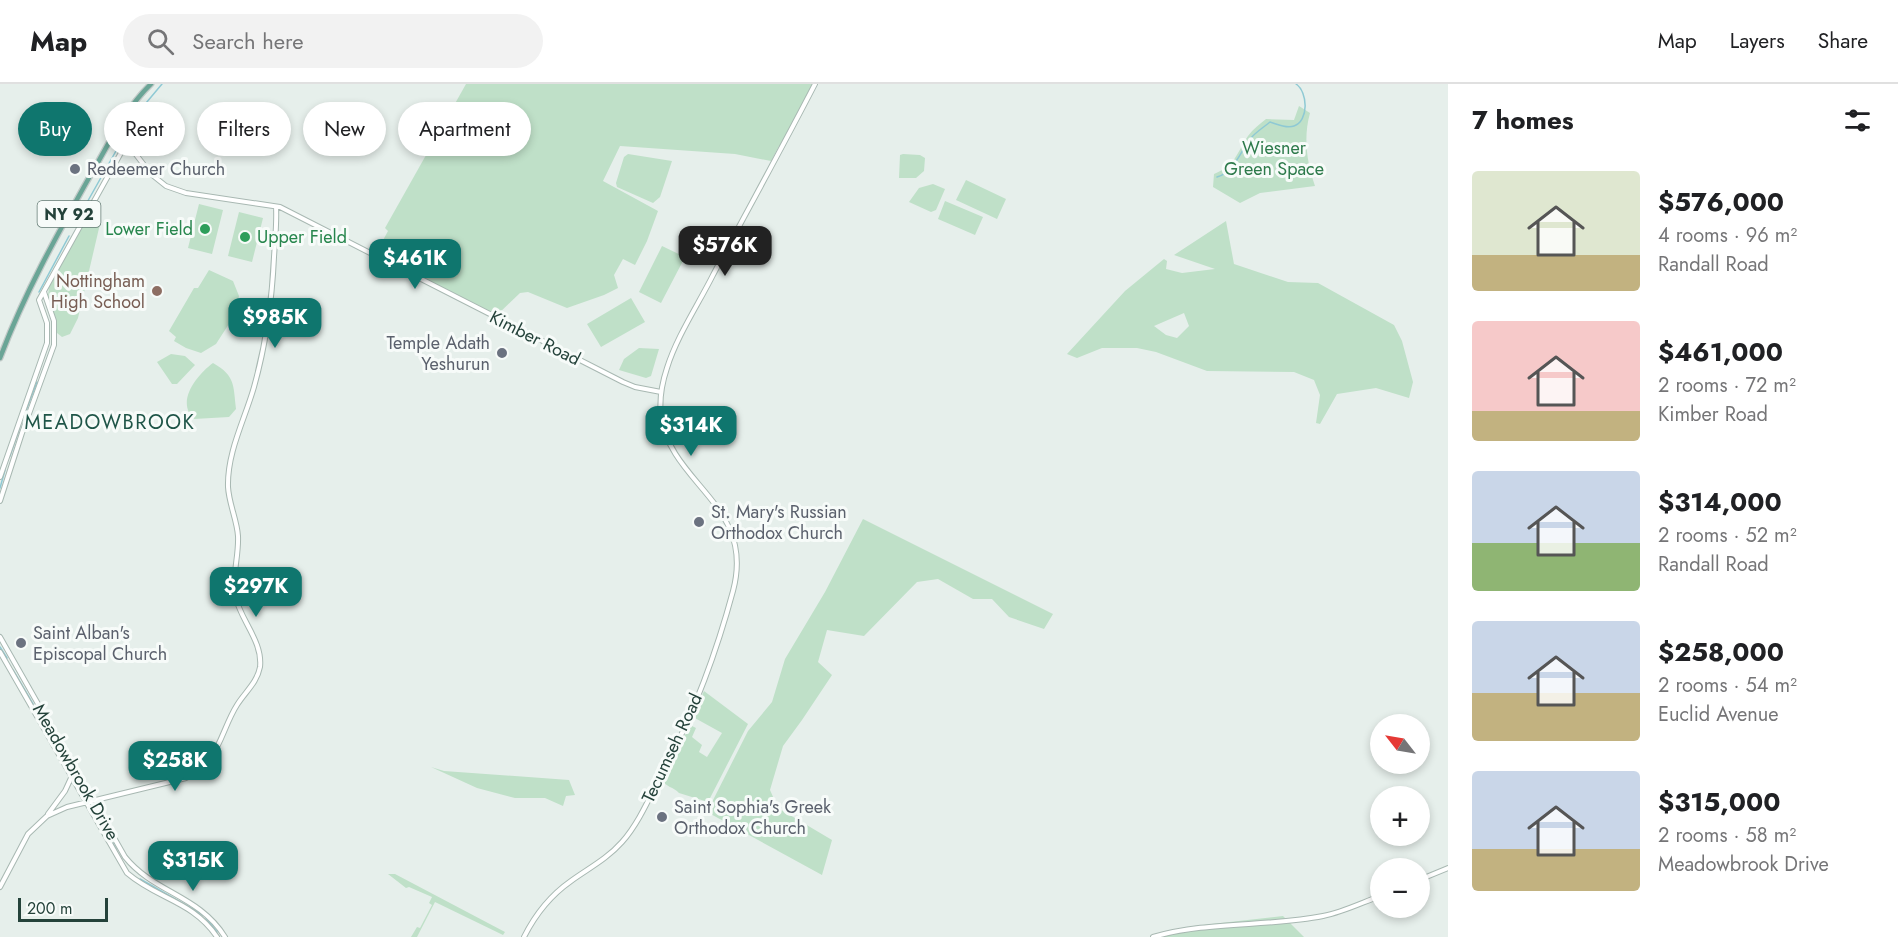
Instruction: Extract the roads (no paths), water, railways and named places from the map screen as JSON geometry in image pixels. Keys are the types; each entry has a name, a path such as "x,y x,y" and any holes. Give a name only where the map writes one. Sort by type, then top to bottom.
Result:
{"main road":[{"name":"NY 92","path":"135,102 151,84"},
{"name":"NY 92","path":"0,358 39,269 104,154"}],"street":[{"name":"Tecumseh Road","path":"524,937 541,909 558,892 602,861 622,842 637,821 675,751 696,702 735,580 734,545 724,517 671,447 662,420 661,392 667,365 688,323 815,84"},
{"path":"0,477 47,343 47,323 39,300 119,156"},
{"name":"Kimber Road","path":"138,156 157,180 174,190 276,207 623,382 641,389 661,392"},
{"path":"46,816 67,807 186,778 202,768 213,755 236,707 254,683 259,669 259,654 235,596 238,536 228,482 234,447 254,387 267,332 273,286 276,207"},
{"path":"0,501 54,345 54,321 44,291"},
{"name":"Meadowbrook Drive","path":"0,637 125,857 134,868 151,881 199,907 214,921 225,937"},
{"name":"Meadowbrook Drive","path":"0,652 127,873 145,886 198,915 217,937"},
{"path":"0,887 25,839 46,816 72,778"},
{"path":"1430,875 1448,868"},
{"path":"1153,937 1188,930 1319,916 1370,900"}],"waterway":[{"path":"147,102 162,84"},
{"path":"1217,177 1228,171 1251,138 1270,122 1288,127 1299,123 1304,113 1305,99 1296,84"},
{"path":"76,222 113,156"},
{"path":"39,292 69,236"},
{"path":"25,413 37,382"},
{"path":"10,456 20,426"},
{"path":"0,488 5,470"},
{"path":"0,647 7,658"},
{"path":"13,670 33,704"},
{"path":"41,717 52,736"},
{"path":"57,746 70,770"},
{"path":"93,809 116,849"},
{"path":"140,879 203,915"},
{"path":"206,918 217,932"}],"place":[{"name":"Redeemer Church","path":"75,169"},
{"name":"Lower Field","path":"205,229"},
{"name":"Upper Field","path":"245,237"},
{"name":"Nottingham High School","path":"157,291"},
{"name":"Temple Adath Yeshurun","path":"502,353"},
{"name":"St. Mary's Russian Orthodox Church","path":"699,522"},
{"name":"Saint Alban's Episcopal Church","path":"21,643"},
{"name":"Saint Sophia's Greek Orthodox Church","path":"662,817"}],"district":[{"name":"MEADOWBROOK","path":"110,422"}],"park label":[{"name":"Wiesner Green Space","path":"1274,158"}]}
